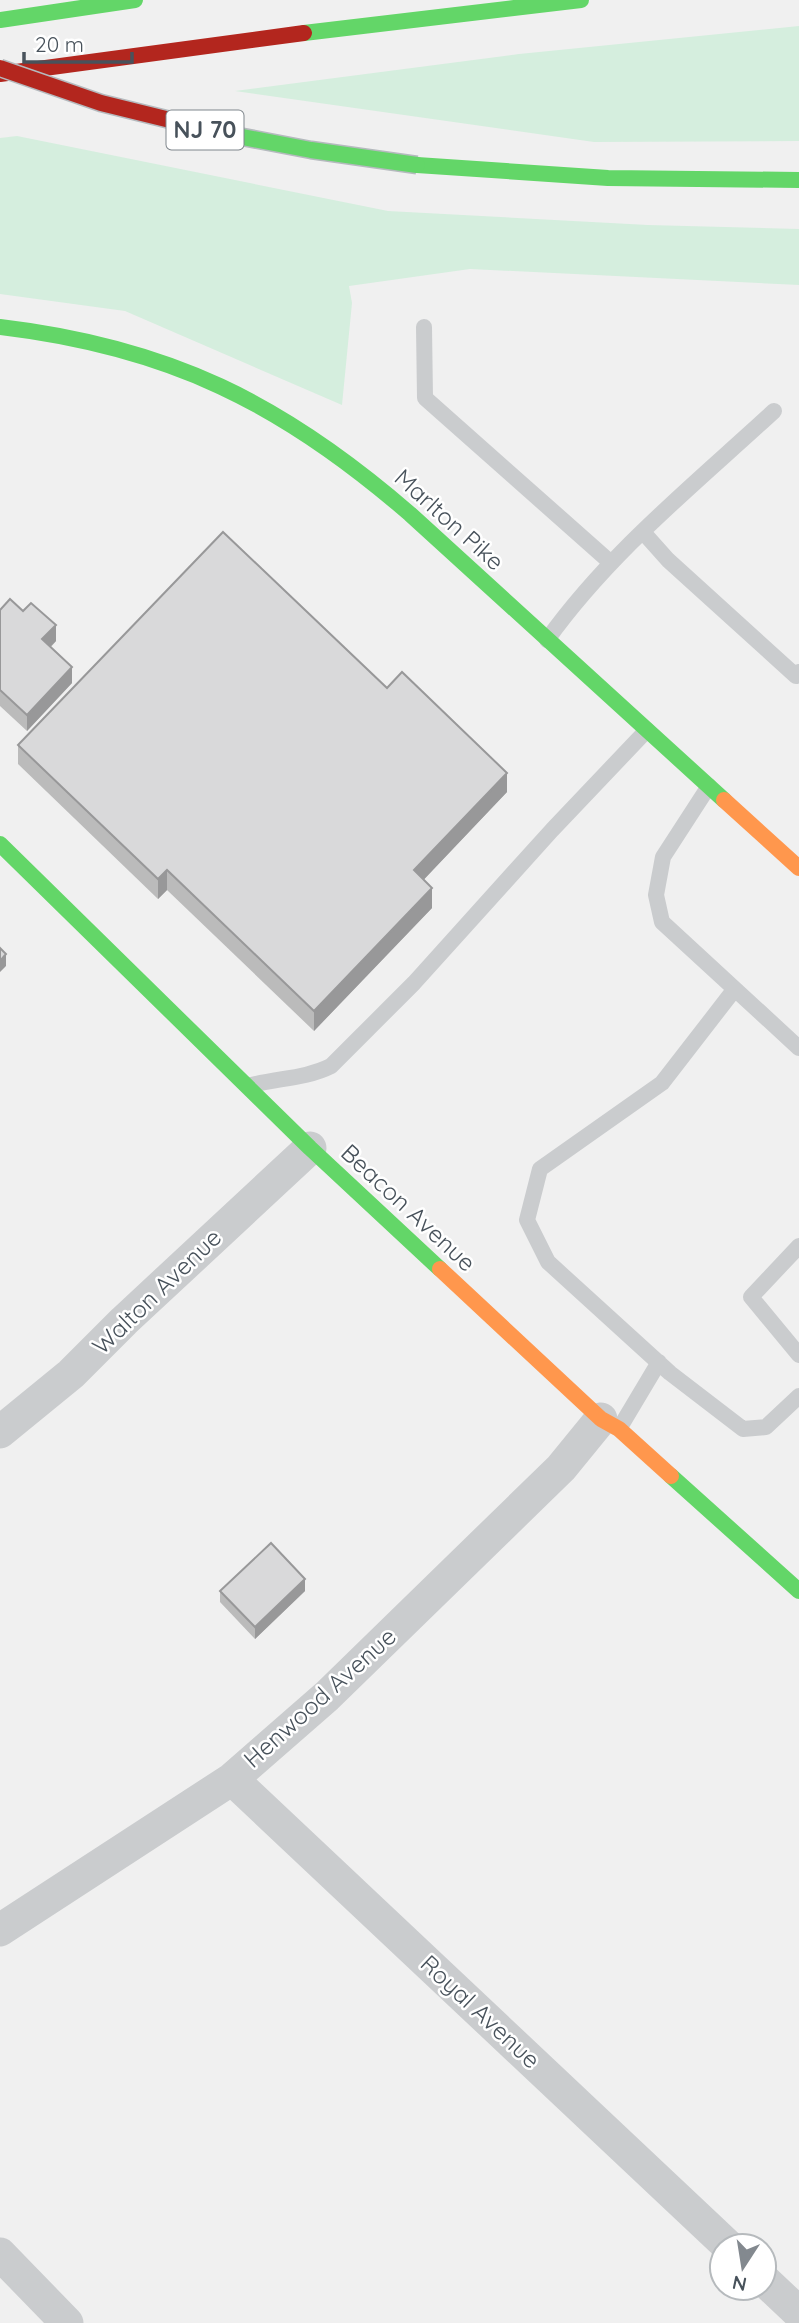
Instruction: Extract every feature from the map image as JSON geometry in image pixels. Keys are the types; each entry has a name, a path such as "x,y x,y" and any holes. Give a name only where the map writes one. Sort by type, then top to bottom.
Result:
{"main road":[{"path":"0,20 135,0"},
{"path":"0,74 306,31 581,0"},
{"name":"NJ 70","path":"0,68 77,95 201,129 280,146 417,165 528,174 634,179 799,180"},
{"name":"Marlton Pike","path":"0,327 72,336 118,346 204,376 246,397 332,451 369,480 799,868"},
{"name":"Beacon Avenue","path":"0,844 310,1148 610,1424 799,1591"}],"street":[{"name":"Walton Avenue","path":"0,1432 71,1374 310,1148"},
{"name":"Henwood Avenue","path":"0,1930 232,1779 327,1696 561,1468 610,1424"},
{"name":"Royal Avenue","path":"232,1779 713,2232"},
{"path":"0,2254 66,2323"},
{"path":"778,2293 799,2313"}],"lane":[{"path":"424,327 425,398 610,562"},
{"path":"547,640 570,608 610,562 775,411"},
{"path":"643,532 668,560 796,676 799,673"},
{"path":"247,1086 285,1077 315,1074 331,1066 414,983 551,830 647,730"},
{"path":"709,786 663,858 656,895 662,922 799,1048"},
{"path":"734,990 662,1083 540,1169 527,1220 548,1262 659,1363 743,1429 766,1427 799,1396"},
{"path":"799,1246 751,1297 799,1355"},
{"path":"610,1424 659,1363"}],"green space":[{"path":"799,26 799,141 594,142 235,91 519,54"},
{"path":"17,136 388,211 648,225 799,229 799,285 470,269 349,286 352,303 342,405 125,311 0,294 0,138"}],"building":[{"path":"223,532 387,688 402,672 507,773 414,870 432,888 314,1011 167,870 158,879 18,745"},
{"path":"10,599 23,611 31,603 56,625 42,639 72,667 27,715 0,690 0,610"},
{"path":"0,948 6,954 0,961"},
{"path":"271,1543 305,1579 255,1627 220,1591"}],"traffic: fast":[{"path":"0,20 135,0"},
{"path":"304,33 581,0"},
{"path":"227,134 311,150 417,165"},
{"path":"417,165 608,178 799,180"},
{"path":"0,327 61,336 117,349 170,366 220,386 269,411 316,441 410,514 724,800"},
{"path":"0,844 310,1148 440,1269"},
{"path":"671,1476 799,1591"}],"traffic: slow":[{"path":"724,800 799,868"},
{"path":"440,1269 601,1419 619,1429 671,1476"}],"traffic: jam":[{"path":"0,74 304,33"},
{"path":"0,68 101,103 227,134"}]}
